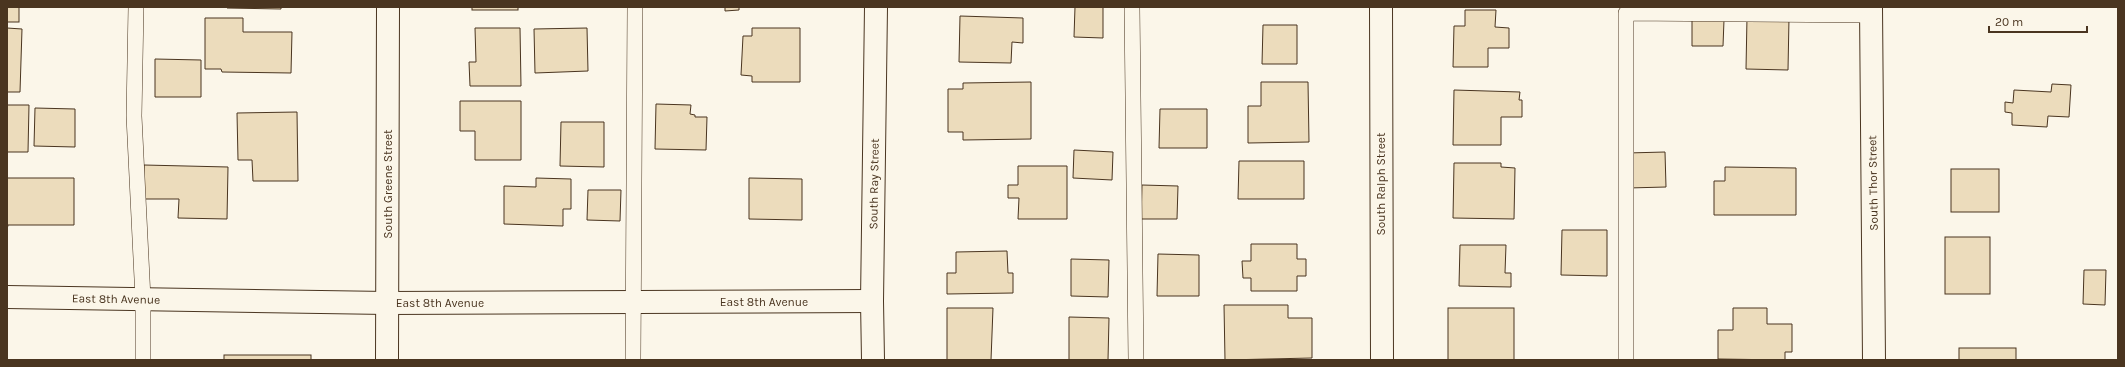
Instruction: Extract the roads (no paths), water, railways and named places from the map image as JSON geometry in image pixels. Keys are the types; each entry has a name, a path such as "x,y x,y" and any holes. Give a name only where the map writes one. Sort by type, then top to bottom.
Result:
{"street":[{"name":"South Greene Street","path":"387,360 388,7"},
{"name":"South Ray Street","path":"873,360 872,301 876,7"},
{"name":"South Ralph Street","path":"1381,7 1382,360"},
{"name":"South Thor Street","path":"1871,11 1874,360"},
{"name":"East 8th Avenue","path":"7,297 387,303 872,301"}],"lane":[{"path":"136,7 134,116 143,299 143,360"},
{"path":"633,360 632,302 635,7"},
{"path":"1132,7 1136,360"},
{"path":"1626,360 1626,10 1871,11"}]}
